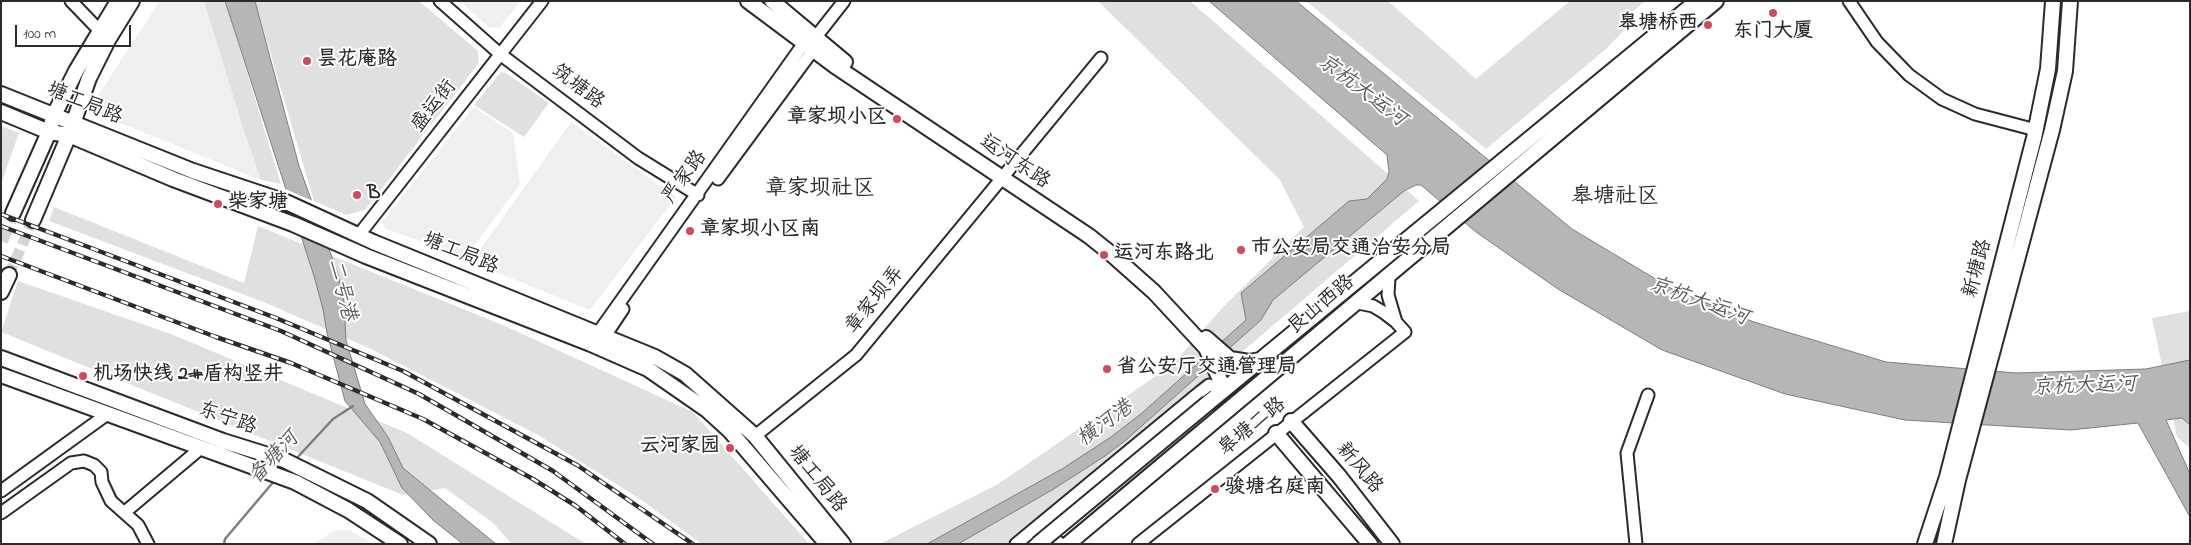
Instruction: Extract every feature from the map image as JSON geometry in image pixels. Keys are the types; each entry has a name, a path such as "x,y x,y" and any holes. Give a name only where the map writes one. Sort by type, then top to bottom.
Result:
{"main road":[{"path":"13,213 49,132 54,114 99,30 118,1"},
{"path":"33,220 69,135 72,121 89,78 108,40 132,1"},
{"name":"运河东路","path":"748,1 1004,175 1109,252 1154,292 1210,347 1219,359 1224,389"},
{"name":"运河东路","path":"772,1 811,44"},
{"name":"艮山西路","path":"1610,72 1616,60 1684,1"},
{"name":"艮山西路","path":"1068,544 1389,277 1508,156 1697,1"},
{"name":"艮山西路","path":"1038,544 1261,359 1447,216 1518,168 1716,1"},
{"name":"新塘路","path":"1944,544 1953,478 2036,130 2048,69 2053,1"},
{"name":"新塘路","path":"1984,354 2052,130 2065,71 2070,1"},
{"name":"塘工局路","path":"1,94 193,171 286,202 318,215 358,236 598,340 648,369 707,410 750,453 826,544"},
{"name":"塘工局路","path":"1,112 49,132 69,135 173,179 325,237 366,256 598,340 655,357 685,374 756,436 843,544"},
{"path":"1,292 9,276"},
{"name":"东宁路","path":"1,358 223,440 284,460 367,501 429,544"},
{"path":"1219,359 1239,362 1261,359"},
{"name":"东宁路","path":"1,375 106,415 295,482 348,510 400,544"},
{"name":"新风路","path":"1291,420 1392,544"},
{"name":"新风路","path":"1276,433 1370,544"},
{"path":"1315,477 1329,465"},
{"name":"新塘路","path":"1925,544 1953,478"}],"street":[{"path":"71,1 99,30"},
{"name":"筑塘路","path":"440,1 500,54 638,158 698,195"},
{"name":"盛运街","path":"358,236 542,1"},
{"name":"严家路","path":"598,340 698,195 844,1"},
{"path":"1849,1 1877,42 1909,75 1942,99 1976,114 2036,130"},
{"name":"严家路","path":"598,340 634,294 811,44"},
{"name":"章家坝弄","path":"756,436 856,355 1101,58"},
{"path":"1389,277 1388,295 1396,322"},
{"path":"1358,303 1373,306 1396,322"},
{"name":"皋塘二路","path":"1138,544 1291,420 1405,332 1396,322"},
{"path":"1016,544 1209,385 1224,389"},
{"path":"1636,544 1627,453 1648,395"},
{"path":"1,490 106,415"},
{"path":"125,512 201,448"},
{"path":"1,513 71,464 84,461 94,465 101,472 102,482 111,501 138,525 148,544"},
{"path":"1040,524 1060,544"}],"shaded area":[{"path":"160,1 204,1 261,180 96,113 95,100"},
{"path":"204,1 225,1 281,184 261,180"},
{"path":"255,1 419,1 478,51 479,63 365,210 346,215 314,201"},
{"path":"460,1 521,1 499,28 489,27"},
{"path":"1098,1 1190,1 1419,201 1181,404 1006,544 880,544 998,484 1172,365 1224,306 1304,227 1280,180"},
{"path":"1306,1 1388,1 1476,79 1570,1 1645,1 1632,12 1636,18 1606,49 1486,149"},
{"path":"501,72 506,73 549,103 524,137 474,105"},
{"path":"474,107 513,133 520,184 466,257 386,229 382,222"},
{"path":"571,122 676,197 590,310 471,262"},
{"path":"1,126 19,133 1,184"},
{"path":"54,207 244,283 258,226 505,326 693,412 809,544 702,544 640,499 538,435 371,349 266,303 49,221"},
{"path":"18,281 171,334 407,433 586,544 512,544 493,523 445,488 403,495 1,332"},
{"path":"2190,311 2190,448 2177,437 2152,318"},
{"path":"350,530 373,544 314,544 332,532"}],"water":[{"name":"二号港","path":"225,1 255,1 299,166 338,274 344,302 346,340 365,404 388,437 403,468 496,544 463,544 434,521 402,488 380,442 345,401 314,276"},
{"name":"京杭大运河","path":"1209,1 1296,1 1572,229 1674,290 1754,322 1886,362 2016,373 2146,369 2190,360 2190,425 2182,418 2166,420 2190,474 2190,517 2138,423 2070,430 1905,420 1785,394 1662,350 1558,289 1476,232 1421,185 1416,185 1404,191 1273,300 1261,320 1126,440 1105,456 1052,490 958,544 927,544 1062,469 1111,437 1142,413 1246,320 1241,293 1349,201 1367,199 1387,179 1389,172 1387,155"}],"pier":[{"path":"283,188 313,201 329,246 297,233"}],"waterway":[{"name":"备塘河","path":"295,460 333,419 353,406"},
{"name":"备塘河","path":"224,544 225,539 275,480"}],"tunnel":[{"path":"1,241 13,213"},
{"path":"9,275 33,220"}],"railway":[{"path":"1,214 276,318 403,371 577,465 693,544"},
{"path":"1,226 281,331 419,394 553,471 653,544"},
{"path":"1,256 216,337 291,363 423,419 533,479 576,506 625,544"}],"place":[{"name":"东门大厦","path":"1773,13"},
{"name":"皋塘桥西","path":"1708,25"},
{"name":"昙花庵路","path":"307,61"},
{"name":"章家坝小区","path":"897,119"},
{"name":"B","path":"357,195"},
{"name":"柴家塘","path":"218,204"},
{"name":"章家坝小区南","path":"690,231"},
{"name":"市公安局交通治安分局","path":"1241,250"},
{"name":"运河东路北","path":"1104,255"},
{"name":"省公安厅交通管理局","path":"1107,369"},
{"name":"机场快线 2#盾构竖井","path":"83,376"},
{"name":"云河家园","path":"730,448"},
{"name":"骏塘名庭南","path":"1215,489"}],"district":[{"name":"章家坝社区","path":"820,190"},
{"name":"皋塘社区","path":"1615,198"}],"water label":[{"name":"横河港","path":"1106,425"}]}
